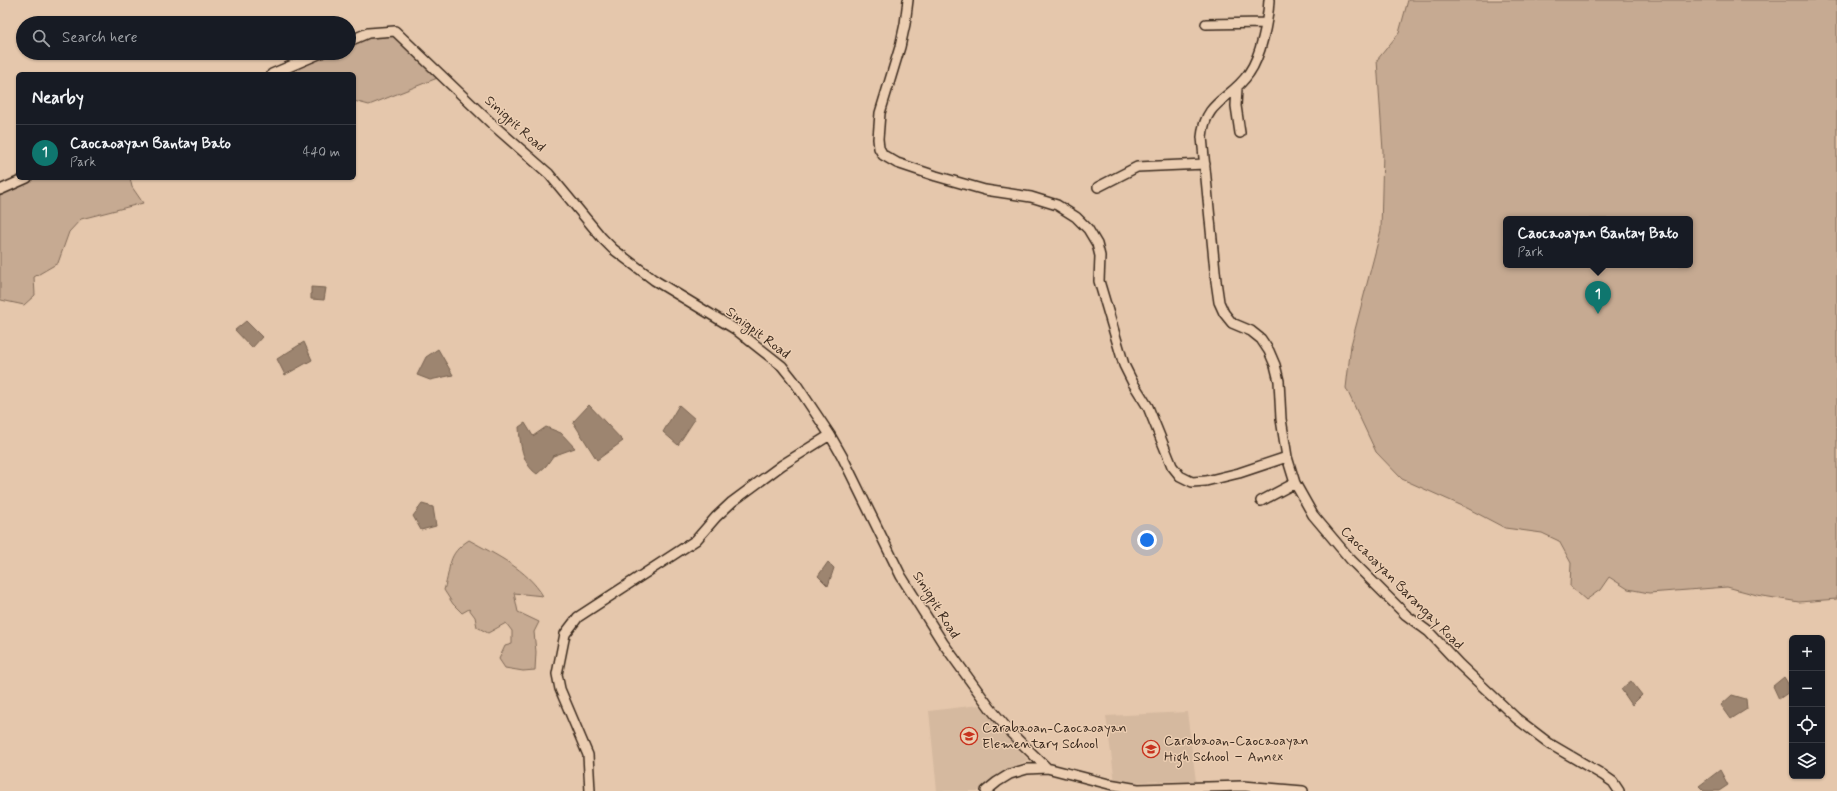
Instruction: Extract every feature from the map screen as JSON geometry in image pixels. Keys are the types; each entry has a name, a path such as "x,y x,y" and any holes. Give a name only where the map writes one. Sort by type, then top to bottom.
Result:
{"street":[{"path":"908,0 900,47 880,113 878,139 879,148 883,155 897,163 936,176 985,190 1031,197 1058,205 1076,217 1088,229 1097,244 1100,256 1099,280 1124,365 1133,383 1148,406 1172,466 1180,476 1192,482 1206,481 1239,473 1287,457"},
{"name":"Caocaoayan Barangay Road","path":"1269,0 1266,23 1258,54 1250,73 1237,88 1216,104 1203,124 1202,137 1219,302 1224,313 1232,323 1251,331 1261,339 1269,351 1279,381 1281,419 1287,457 1295,482 1313,516 1331,538 1350,560 1406,614 1430,632 1459,664 1516,718 1550,744 1613,782 1619,791"},
{"path":"1206,24 1266,23"},
{"name":"Sinigpit Road","path":"356,38 368,33 395,31 497,129 549,174 602,238 613,249 654,280 735,329 782,366 794,381 830,435 842,456 901,576 943,643 990,708 1012,733 1047,768"},
{"path":"277,72 305,60"},
{"path":"1237,88 1236,106 1240,133"},
{"path":"1098,187 1137,167 1205,164"},
{"path":"0,190 22,180"},
{"path":"590,791 589,757 558,681 557,674 565,634 569,628 578,617 696,540 716,517 732,502 782,465 830,435"},
{"path":"1261,501 1295,482"},
{"path":"986,791 1010,774 1026,768 1047,768 1108,784 1138,789 1243,786 1303,791"}],"shaded area":[{"path":"1408,0 1837,0 1837,599 1799,602 1757,595 1727,587 1649,593 1628,589 1609,577 1600,590 1586,600 1570,586 1571,563 1559,541 1542,533 1505,528 1467,508 1402,479 1376,452 1346,388 1351,345 1381,230 1383,151 1377,60 1399,33"},
{"path":"395,33 440,77 369,105 356,102 356,72 282,72 310,60 356,60 356,40 369,34"},
{"path":"27,180 130,180 132,187 143,203 81,219 69,232 58,263 34,277 35,295 24,305 1,300 0,298 0,192"},
{"path":"311,287 326,288 324,300 311,299"},
{"path":"246,321 262,337 252,348 235,330"},
{"path":"304,342 312,360 285,375 277,359"},
{"path":"438,349 453,375 430,380 417,375 426,357"},
{"path":"589,405 623,441 597,460 573,422"},
{"path":"679,405 695,419 678,445 663,432"},
{"path":"525,423 533,436 546,427 561,433 575,448 553,456 546,466 537,474 528,465 521,446 519,427"},
{"path":"422,504 433,507 436,526 421,530 413,516"},
{"path":"469,540 520,570 536,586 543,596 514,593 518,612 539,622 534,632 536,652 535,670 523,671 505,668 499,659 505,646 512,644 512,631 506,623 488,633 477,627 475,617 469,609 462,613 453,604 444,590 453,556 462,545"},
{"path":"828,562 834,568 828,586 818,576"},
{"path":"1784,677 1789,685 1789,692 1779,699 1773,686"},
{"path":"1631,681 1642,695 1632,705 1621,689"},
{"path":"1732,695 1746,699 1747,709 1731,719 1721,705"},
{"name":"Carabaoan-Caocaoayan Elementary School","path":"979,705 1028,760 998,774 979,791 937,791 929,711"},
{"name":"Carabaoan-Caocaoayan High School – Annex","path":"1187,712 1196,781 1115,782 1106,716"},
{"path":"1720,770 1728,785 1719,791 1704,791 1699,786"}],"place":[{"name":"Caocaoayan Bantay Bato","path":"1598,314"},
{"name":"Carabaoan-Caocaoayan Elementary School","path":"969,736"},
{"name":"Carabaoan-Caocaoayan High School – Annex","path":"1151,749"}]}
